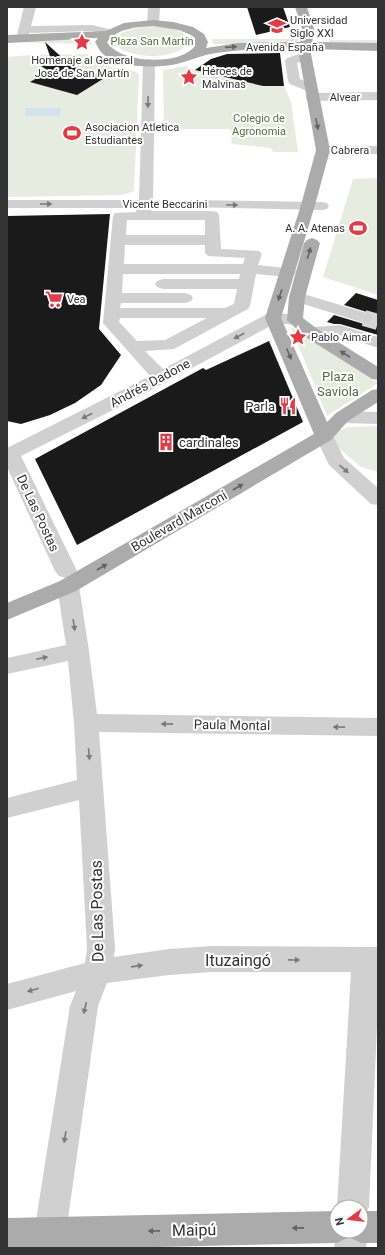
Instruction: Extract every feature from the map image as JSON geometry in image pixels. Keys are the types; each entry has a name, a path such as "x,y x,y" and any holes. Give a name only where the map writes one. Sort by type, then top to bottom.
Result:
{"main road":[{"path":"301,7 309,32 316,94 329,150 315,205 288,272 273,318 322,430"},
{"path":"311,7 320,32 311,45"},
{"path":"7,38 23,34 108,33 123,27 153,23 169,24 184,27 195,32 213,35"},
{"path":"193,54 200,49 202,43 200,37 195,32"},
{"path":"7,45 93,48 108,33"},
{"name":"Avenida España","path":"236,36 262,33 311,45 378,37"},
{"name":"Avenida España","path":"93,48 120,59 149,63 174,60 210,50 245,46 311,45 378,47"},
{"path":"315,205 317,224 297,297 295,320 310,332 378,375"},
{"name":"Boulevard Marconi","path":"7,612 67,579 322,430 378,394"},
{"name":"Boulevard Marconi","path":"7,596 67,579"},
{"name":"Maipú","path":"7,1234 329,1227"}],"street":[{"path":"23,34 30,7"},
{"path":"153,23 154,7"},
{"path":"311,45 291,61 294,81 316,94"},
{"path":"144,210 149,63"},
{"name":"Alvear","path":"316,94 378,96"},
{"name":"Cabrera","path":"329,150 378,150"},
{"name":"Vicente Beccarini","path":"7,204 144,210 315,205"},
{"path":"162,377 149,366 132,346 115,277 120,216 144,210 212,215 213,240"},
{"path":"115,277 213,240"},
{"path":"115,277 213,240 254,254 249,269 242,306 168,344 132,346"},
{"path":"115,277 249,269 288,272"},
{"path":"115,277 245,291"},
{"path":"115,277 227,313"},
{"path":"115,277 200,328"},
{"path":"297,297 364,318"},
{"path":"273,318 295,320"},
{"name":"Andrés Dadone","path":"9,456 273,318"},
{"path":"310,332 340,330 378,342"},
{"path":"342,417 377,424"},
{"path":"322,430 336,462 378,499"},
{"name":"De Las Postas","path":"9,456 67,579 78,651 86,723 101,948 98,972 84,1006 50,1233"},
{"path":"7,666 78,651"},
{"name":"Paula Montal","path":"86,723 378,727"},
{"path":"7,808 91,787"},
{"name":"Ituzaingó","path":"7,997 98,972 169,962 212,959 372,961"},
{"path":"354,1199 372,961"}],"green space":[{"name":"Plaza San Martín","path":"150,26 167,27 178,30 187,36 189,41 183,48 175,52 153,56 130,53 114,44 114,39 122,33"},
{"path":"92,38 91,44 7,42 7,41"},
{"path":"212,39 299,39 297,44 213,44"},
{"path":"329,40 378,40 378,45 327,45"},
{"name":"Asociacion Atletica Estudiantes","path":"87,54 98,62 110,67 128,70 139,74 134,191 123,195 7,197 7,57"},
{"name":"Colegio de Agronomia","path":"187,66 195,70 263,86 284,86 291,102 298,152 273,152 271,148 232,144 230,129 164,129 163,70"},
{"name":"A. A. Atenas","path":"378,178 378,295 323,277 353,179"},
{"name":"Plaza Saviola","path":"291,327 378,383 327,416"},
{"path":"378,426 378,472 361,467 324,436 348,427"}],"water":[{"path":"26,108 61,108 60,116 25,116"}],"building":[{"path":"247,7 283,7 290,27 256,35"},
{"path":"45,42 69,64 80,70 106,77 77,95 30,82 49,71 41,66 46,64 44,62 51,59"},
{"path":"280,53 284,86 263,86 195,70 211,59 227,54"},
{"name":"Vea","path":"110,214 99,329 121,355 101,385 75,403 50,415 21,424 7,421 7,216"},
{"path":"356,293 378,300 378,335 340,324 327,322 334,315 364,324 371,323 373,317 370,313 344,305"},
{"name":"cardinales","path":"269,341 303,422 77,545 35,459 203,368 206,370"}],"tunnel":[{"path":"364,318 378,322"}],"place":[{"name":"Universidad Siglo XXI","path":"277,26"},
{"name":"Homenaje al General José de San Martín","path":"82,42"},
{"name":"Héroes de Malvinas","path":"189,77"},
{"name":"Asociacion Atletica Estudiantes","path":"72,133"},
{"name":"A. A. Atenas","path":"358,228"},
{"name":"Vea","path":"54,299"},
{"name":"Pablo Aimar","path":"298,337"},
{"name":"Parla","path":"288,406"},
{"name":"cardinales","path":"166,442"}]}
